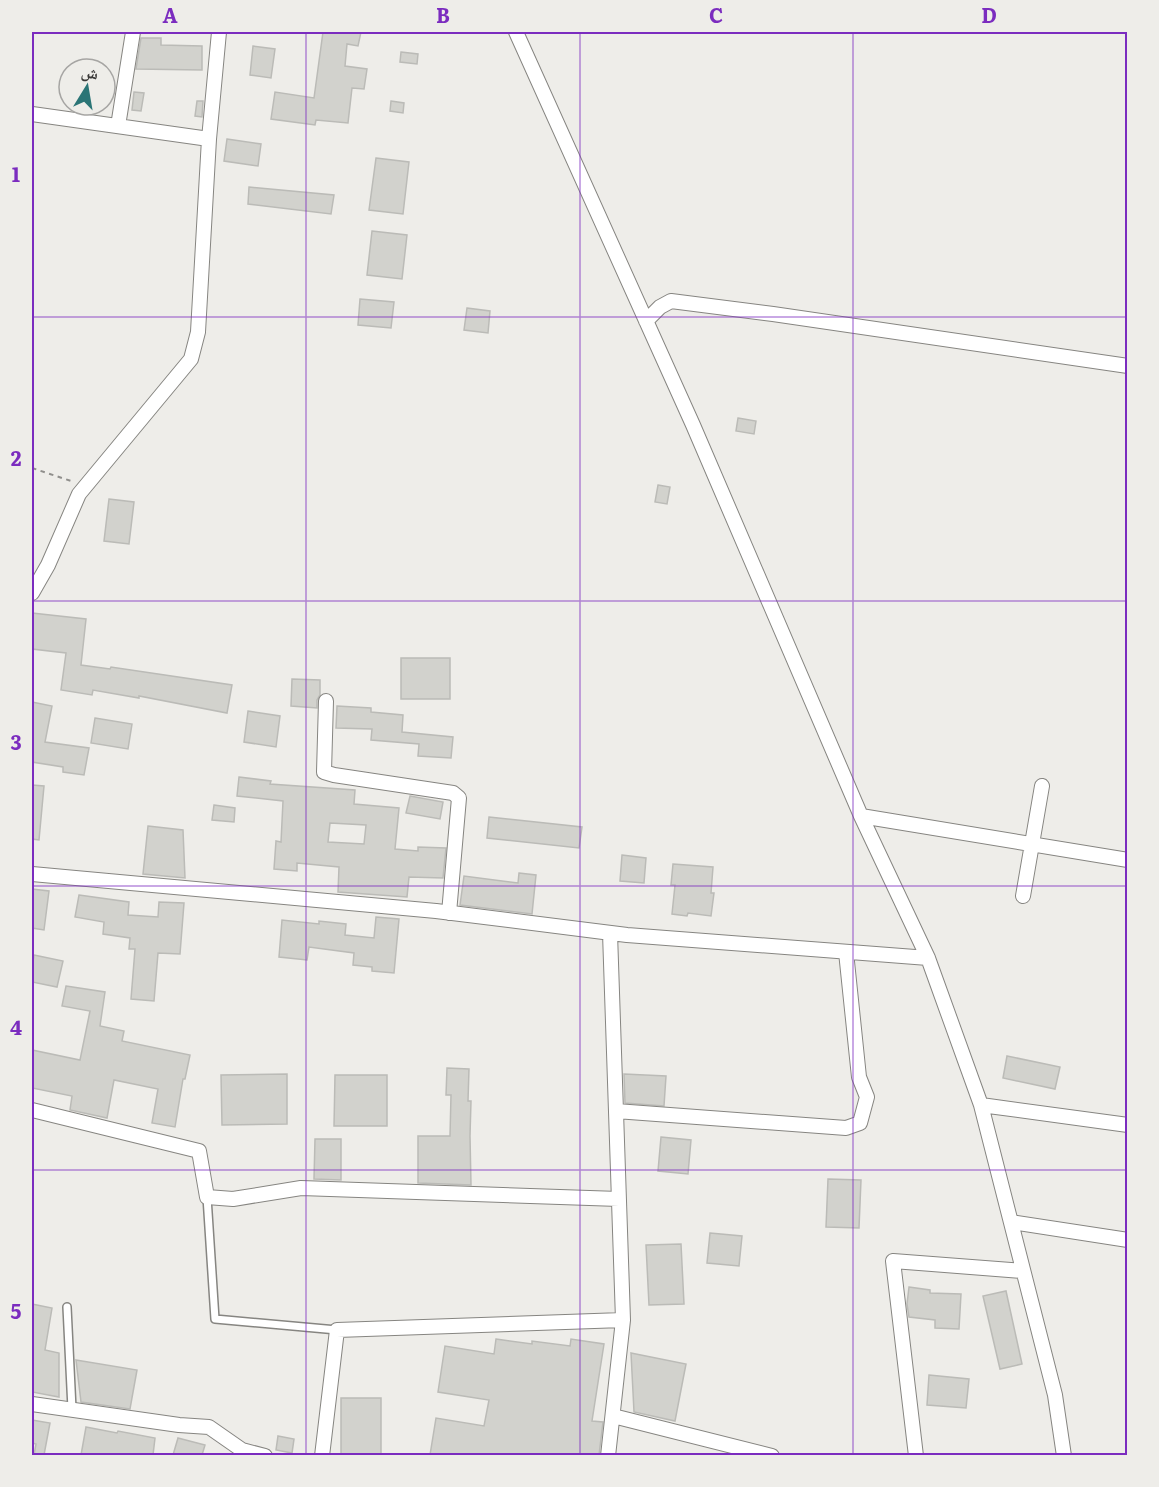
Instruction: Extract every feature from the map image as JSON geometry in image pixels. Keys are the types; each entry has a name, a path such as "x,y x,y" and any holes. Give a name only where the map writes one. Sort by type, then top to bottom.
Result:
{"street":[{"path":"118,126 133,32"},
{"path":"32,593 48,565 79,494 191,358 198,332 209,139 219,32"},
{"path":"516,32 693,425 861,816 928,958 981,1105 1055,1395 1064,1455"},
{"path":"32,114 209,139"},
{"path":"646,321 660,307 671,301 1128,366"},
{"path":"326,701 324,772 453,793 459,798 449,913"},
{"path":"1023,896 1042,786"},
{"path":"861,816 1128,860"},
{"path":"32,874 449,913 610,933 928,958"},
{"path":"608,1455 623,1320 610,933"},
{"path":"616,1111 846,1128 860,1123 867,1097 859,1077 846,952"},
{"path":"981,1105 1128,1125"},
{"path":"32,1110 199,1151 207,1197 233,1199 301,1188 619,1198"},
{"path":"1011,1222 1128,1240"},
{"path":"916,1455 893,1261 1023,1270"},
{"path":"322,1455 337,1330 623,1320"},
{"path":"32,1404 179,1425 209,1427 242,1450 266,1455"},
{"path":"613,1416 772,1455"}],"lane":[{"path":"207,1197 215,1319 337,1330"},
{"path":"67,1307 72,1409"}],"path":[{"path":"32,468 85,486"}],"building":[{"path":"323,32 361,32 358,46 347,44 345,66 367,69 364,89 352,88 348,123 316,120 315,125 271,119 275,92 314,98"},
{"path":"141,38 161,38 161,45 202,46 202,70 136,69"},
{"path":"253,46 275,49 271,78 250,75"},
{"path":"401,52 418,54 417,64 400,62"},
{"path":"134,92 144,93 141,111 132,110"},
{"path":"197,101 203,101 202,117 195,116"},
{"path":"391,101 404,103 403,113 390,111"},
{"path":"227,139 261,144 258,166 224,161"},
{"path":"376,158 409,162 403,214 369,210"},
{"path":"249,187 334,195 331,214 248,204"},
{"path":"372,231 407,235 402,279 367,275"},
{"path":"360,299 394,302 391,328 358,325"},
{"path":"467,308 490,311 488,333 464,330"},
{"path":"738,418 756,421 754,434 736,431"},
{"path":"658,485 670,487 667,504 655,502"},
{"path":"109,499 134,502 129,544 104,541"},
{"path":"32,613 86,619 81,665 110,669 111,667 232,685 227,713 139,696 139,698 93,690 92,695 61,690 66,653 32,649"},
{"path":"401,658 450,658 450,699 401,699"},
{"path":"292,679 320,680 317,708 291,706"},
{"path":"32,702 52,706 45,742 89,748 84,775 63,772 63,767 32,762"},
{"path":"337,706 371,708 371,712 403,715 402,732 453,737 451,758 418,756 419,744 371,740 372,729 336,728"},
{"path":"248,711 280,716 276,747 244,742"},
{"path":"95,718 132,724 128,749 91,743"},
{"path":"239,777 271,781 270,784 355,790 354,804 399,808 395,849 418,851 418,847 446,848 443,878 409,877 407,897 338,892 339,867 297,863 297,871 274,869 276,841 281,842 283,801 237,796","holes":["330,823 366,825 364,844 328,842"]},
{"path":"32,785 44,786 39,840 32,839"},
{"path":"410,796 443,802 440,819 406,813"},
{"path":"214,805 235,808 234,822 212,820"},
{"path":"489,817 582,827 579,848 487,838"},
{"path":"148,826 183,830 185,878 143,874"},
{"path":"622,855 646,858 644,883 620,881"},
{"path":"673,864 713,867 711,893 714,893 711,916 688,913 687,916 672,914 675,885 671,885"},
{"path":"519,873 536,875 532,914 460,905 464,876 518,883"},
{"path":"32,889 49,891 44,930 32,928"},
{"path":"79,895 129,902 128,915 158,917 159,902 184,903 180,954 158,953 154,1001 131,999 135,949 129,949 130,938 103,934 104,922 75,917"},
{"path":"376,917 399,919 394,973 372,971 372,967 353,965 354,953 309,947 307,960 279,957 282,920 346,924 345,935 374,938"},
{"path":"34,955 63,961 57,987 32,982"},
{"path":"66,986 105,992 100,1026 124,1031 122,1041 190,1055 185,1079 183,1079 175,1127 152,1123 158,1089 114,1080 107,1118 70,1110 72,1096 32,1088 32,1050 80,1060 90,1011 62,1006"},
{"path":"1007,1056 1060,1067 1055,1089 1003,1078"},
{"path":"447,1068 469,1069 471,1185 418,1183 418,1136 450,1136 451,1095 446,1095"},
{"path":"287,1074 287,1124 222,1125 221,1075"},
{"path":"624,1074 666,1076 664,1106 625,1103"},
{"path":"335,1075 387,1075 387,1126 334,1126"},
{"path":"661,1137 691,1140 688,1174 658,1171"},
{"path":"315,1139 341,1139 341,1180 314,1179"},
{"path":"828,1179 861,1180 859,1228 826,1227"},
{"path":"710,1233 742,1236 739,1266 707,1263"},
{"path":"681,1244 684,1304 649,1305 646,1245"},
{"path":"909,1287 930,1290 930,1293 961,1294 959,1329 935,1328 935,1320 909,1317 907,1304"},
{"path":"1006,1291 1022,1364 1000,1369 983,1296"},
{"path":"32,1304 52,1308 45,1350 59,1353 59,1397 32,1392"},
{"path":"496,1339 570,1346 571,1339 604,1344 592,1421 603,1422 599,1455 430,1455 436,1418 484,1426 489,1400 438,1392 445,1346 494,1354"},
{"path":"631,1353 686,1364 675,1421 634,1412"},
{"path":"76,1360 137,1370 130,1409 81,1402"},
{"path":"929,1375 969,1379 966,1408 927,1405"},
{"path":"341,1398 381,1398 381,1455 341,1455"},
{"path":"32,1420 50,1423 44,1455 34,1455 36,1444 32,1443"},
{"path":"86,1427 155,1438 153,1455 81,1455"},
{"path":"278,1436 294,1439 292,1453 276,1450"},
{"path":"178,1438 205,1445 202,1455 173,1455"}]}
